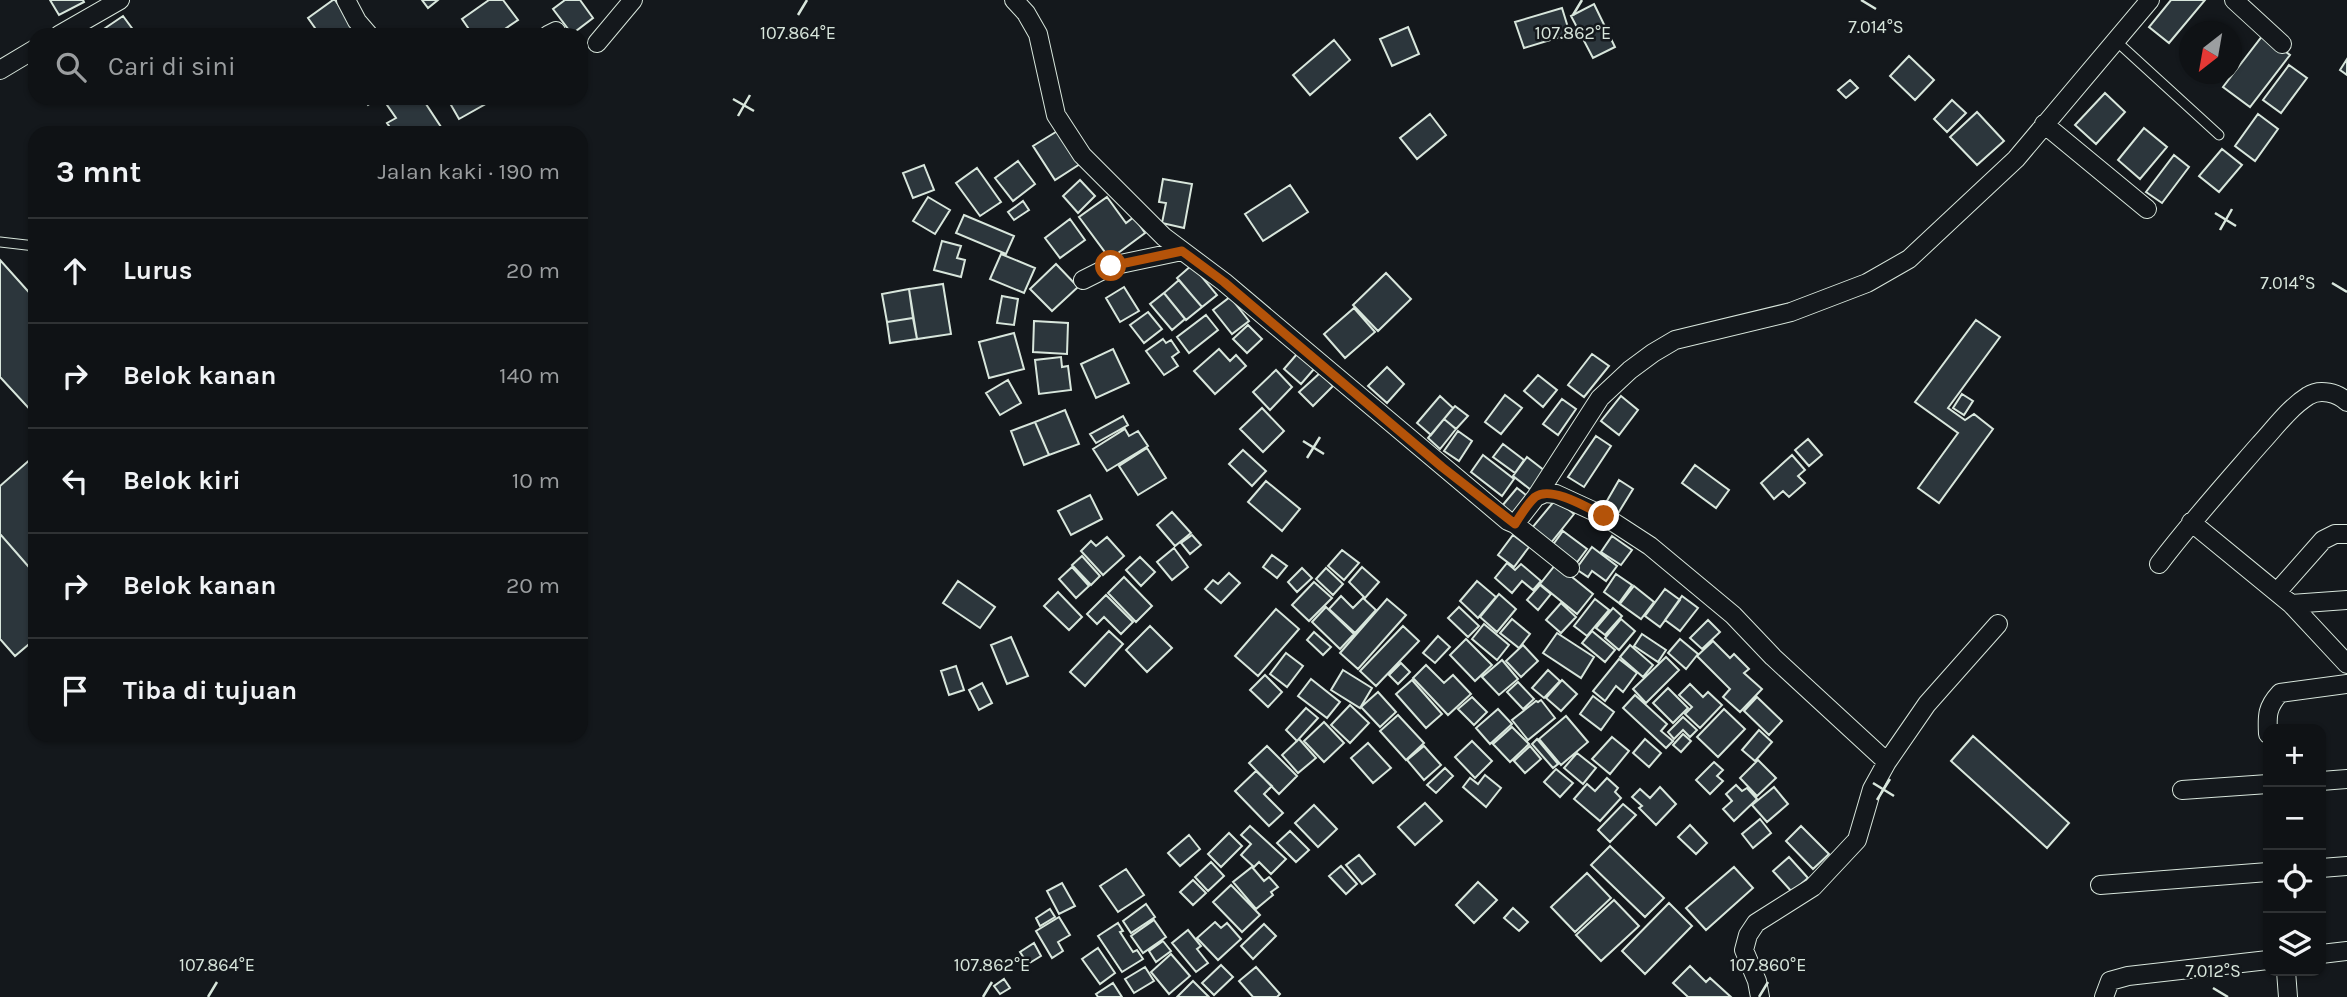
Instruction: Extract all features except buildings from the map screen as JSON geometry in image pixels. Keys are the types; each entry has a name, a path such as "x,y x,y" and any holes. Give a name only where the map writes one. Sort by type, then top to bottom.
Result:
{"street":[{"path":"71,28 120,0"},
{"path":"346,0 363,28"},
{"path":"597,43 633,0"},
{"path":"1014,0 1026,13 1038,34 1056,115 1082,155 1164,237 1224,282 1432,458 1570,568"},
{"path":"1515,524 1536,497 1600,398 1653,353 1675,340 1791,312 1867,283 1909,259 2016,159 2150,0"},
{"path":"2234,0 2282,44"},
{"path":"0,70 28,53"},
{"path":"2044,124 2147,209"},
{"path":"1083,280 1111,266 1182,251"},
{"path":"2159,564 2191,522 2290,411 2310,394 2327,391 2347,402"},
{"path":"1536,497 1545,493 1556,494 1604,516 1650,546 1733,615 1773,657 1887,762"},
{"path":"2191,522 2291,604 2347,664"},
{"path":"2277,592 2323,540 2335,534 2347,534"},
{"path":"2291,604 2347,600"},
{"path":"1759,997 1757,981 1744,950 1748,935 1756,923 1813,887 1857,840 1872,789 1887,762 1927,704 1998,624"},
{"path":"2268,724 2267,712 2280,693 2347,684"},
{"path":"2326,781 2347,779"},
{"path":"2182,790 2263,784"},
{"path":"2326,868 2347,866"},
{"path":"2100,885 2263,872"},
{"path":"2326,953 2347,951"},
{"path":"2104,997 2110,981 2128,975 2263,961"},
{"path":"2286,976 2288,997"}],"lane":[{"path":"2115,40 2219,135"},
{"path":"0,242 28,245"}],"route":[{"path":"1111,266 1182,251 1224,282 1508,521 1515,524 1536,497 1545,493 1556,494 1604,516"}]}
